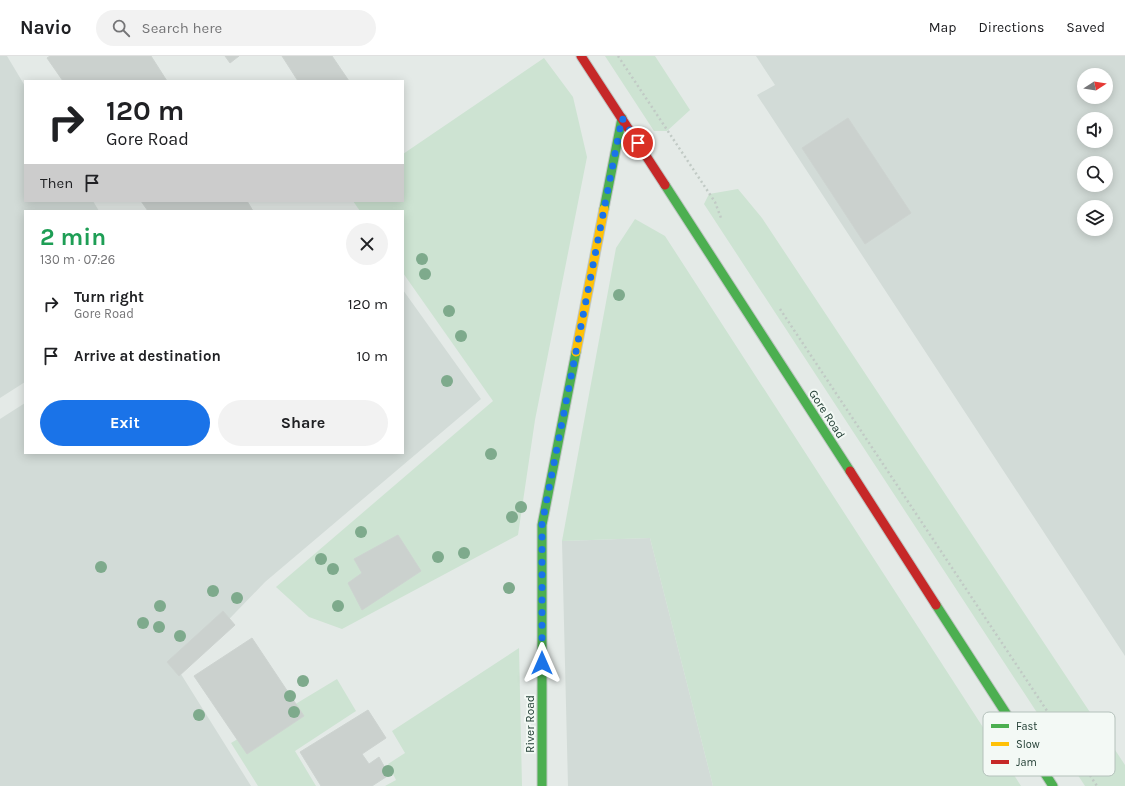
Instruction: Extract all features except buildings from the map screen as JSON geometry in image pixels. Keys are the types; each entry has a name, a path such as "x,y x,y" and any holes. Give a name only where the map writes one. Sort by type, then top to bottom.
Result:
{"main road":[{"name":"Gore Road","path":"581,56 1005,712"},
{"name":"River Road","path":"542,786 542,524 622,118"},
{"name":"Gore Road","path":"1047,776 1053,786"}],"path":[{"path":"618,56 715,202 722,223"},
{"path":"779,307 1049,712"},
{"path":"1091,776 1098,786"}],"shaded area":[{"path":"0,56 7,56 24,84 24,202 94,202 98,210 24,210 24,383 0,398"},
{"path":"756,56 1125,56 1125,656 757,95 775,85"},
{"path":"404,291 481,399 265,582 179,671 251,786 0,786 0,419 24,404 24,454 404,454"},
{"path":"650,538 713,786 568,786 562,541"}],"green space":[{"path":"605,56 655,56 690,110 667,131 654,131"},
{"path":"544,58 573,97 587,157 535,420 518,535 342,629 309,617 276,587 493,401 404,274 404,210 359,210 354,202 404,202 404,153"},
{"path":"738,189 762,218 1090,712 1037,712 704,204 709,194"},
{"path":"635,219 665,236 983,727 983,776 1015,776 1021,786 713,786 650,538 562,541 616,248"},
{"path":"519,648 522,786 385,786 396,780 388,764 405,753 392,731"},
{"path":"337,679 356,711 295,751 316,786 258,786 231,743"},
{"path":"1115,750 1125,765 1125,786 1085,786 1078,776 1115,776"}],"traffic: fast":[{"path":"604,209 622,118"},
{"path":"665,185 850,471"},
{"path":"542,786 542,525 576,352"},
{"path":"936,605 1005,712"},
{"path":"1047,776 1053,786"}],"traffic: slow":[{"path":"576,352 604,209"}],"traffic: jam":[{"path":"581,56 665,185"},
{"path":"850,471 936,605"}],"route":[{"path":"542,663 542,524 622,118 638,143"}]}
